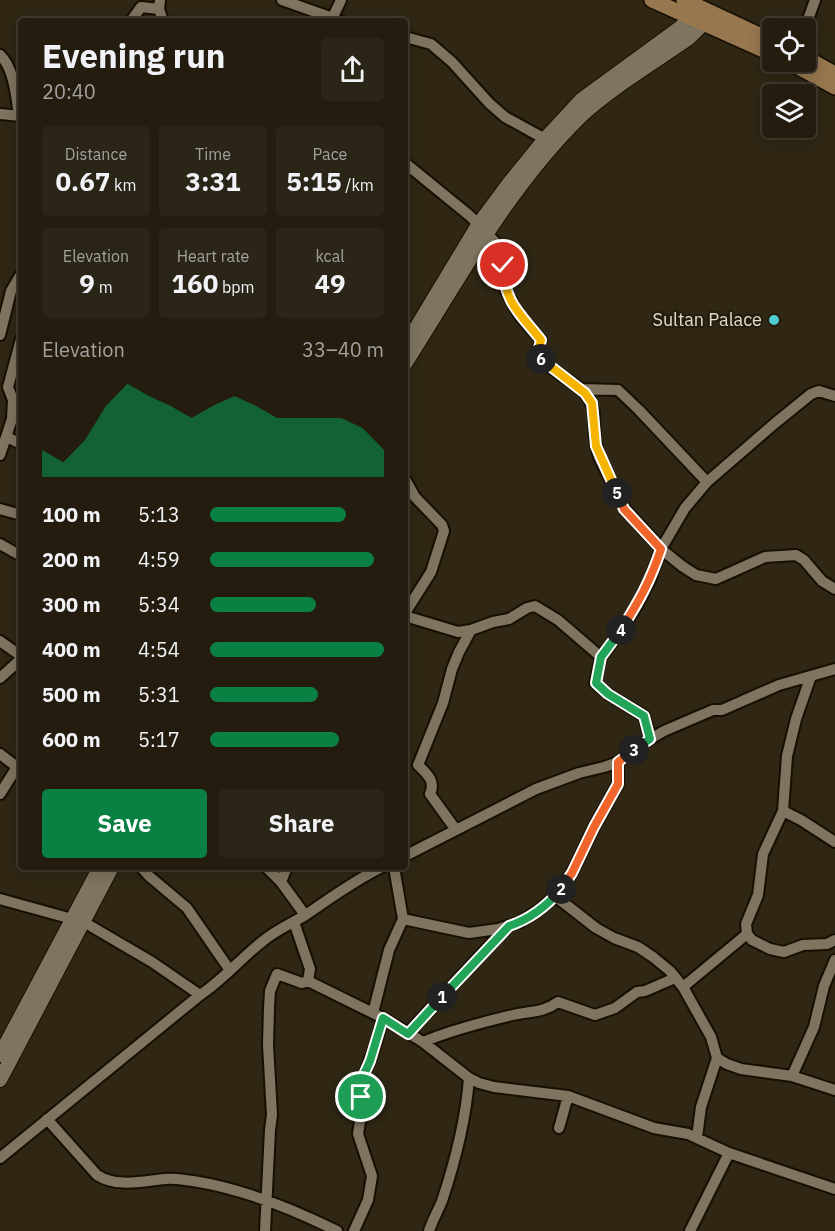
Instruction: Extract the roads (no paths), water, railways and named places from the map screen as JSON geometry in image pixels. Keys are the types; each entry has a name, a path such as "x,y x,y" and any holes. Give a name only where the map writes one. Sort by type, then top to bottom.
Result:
{"main road":[{"path":"652,0 689,7 762,48"},
{"path":"707,18 762,37"},
{"path":"816,63 835,74"},
{"path":"807,72 835,87"}],"street":[{"path":"282,0 329,18"},
{"path":"335,18 341,0"},
{"path":"809,18 815,0"},
{"path":"133,18 141,8 159,5"},
{"path":"408,359 510,182 581,100 681,27 689,7"},
{"path":"408,342 483,229 553,146 583,114 689,38 707,18"},
{"path":"408,38 431,44 452,62 489,103 505,117 546,138"},
{"path":"0,55 11,76 18,106"},
{"path":"0,114 18,115"},
{"path":"408,165 483,229 502,252 505,289 519,315 541,340 537,356 581,389 592,403 599,457 624,509 661,549 696,575 716,579 765,557 796,555 804,560 822,581 835,589"},
{"path":"18,278 11,291 0,336 18,338"},
{"path":"0,455 12,419 13,399 8,387 18,349"},
{"path":"581,389 618,390 707,482"},
{"path":"650,739 644,716 608,694 596,683 601,657 638,604 650,580 661,549 685,508 707,482 811,394 819,391 835,396"},
{"path":"7,438 18,443"},
{"path":"408,484 415,497 442,525 444,531 431,572 408,609"},
{"path":"0,509 18,514"},
{"path":"0,544 18,554"},
{"path":"408,615 458,632 509,620 527,608 535,606 558,620 601,657"},
{"path":"456,830 430,794 433,786 431,779 418,765 443,703 452,669 471,630"},
{"path":"0,641 18,656"},
{"path":"0,678 18,661"},
{"path":"408,854 536,789 618,762 650,739 686,721 713,710 722,710 779,685 835,669"},
{"path":"812,676 789,746 783,811 763,854 758,895 746,924 747,934 758,945 784,952 803,945 827,944 835,940"},
{"path":"0,754 18,768"},
{"path":"403,919 469,933 509,926 539,910 555,896 572,873 618,784 618,762"},
{"path":"0,794 18,770"},
{"path":"783,811 835,842"},
{"path":"0,1080 99,870"},
{"path":"0,1055 77,920 110,870"},
{"path":"144,870 187,908 229,969"},
{"path":"269,870 281,882 305,915"},
{"path":"281,882 286,870"},
{"path":"0,1158 215,985 229,969 266,938 305,915 359,878 376,870"},
{"path":"354,1231 368,1200 372,1176 358,1134 361,1115 359,1089 376,1043 388,950 403,919 395,870"},
{"path":"555,896 596,928 638,947 665,966 683,987 711,1037 717,1058 701,1107 696,1137"},
{"path":"0,899 77,920 152,963 200,995"},
{"path":"294,922 310,969 308,981"},
{"path":"408,1034 509,926"},
{"path":"683,987 747,934"},
{"path":"792,1076 814,1027 824,986 835,960"},
{"path":"265,1231 272,1115 268,1045 270,991 277,974 302,983 308,981 378,1016 423,1042 469,1078 494,1087 568,1096 654,1128 688,1134 729,1153 835,1189"},
{"path":"423,1042 439,1035 516,1014 538,1012 558,1002 595,1015 604,1013 637,992 645,991 675,978"},
{"path":"717,1058 741,1069 792,1076 835,1090"},
{"path":"429,1231 441,1203 455,1153 469,1078"},
{"path":"559,1128 568,1096"},
{"path":"47,1119 97,1175 108,1181 132,1183 167,1178 244,1191 310,1217 337,1231"},
{"path":"690,1231 729,1153"}],"place":[{"name":"Sultan Palace","path":"774,320"}]}
